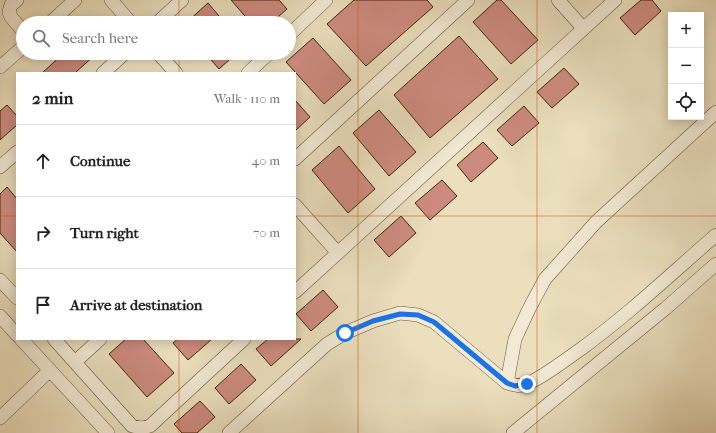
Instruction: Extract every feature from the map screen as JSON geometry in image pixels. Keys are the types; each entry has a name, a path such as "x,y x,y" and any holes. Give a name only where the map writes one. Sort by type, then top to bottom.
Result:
{"street":[{"path":"16,23 9,12 11,5 17,0"},
{"path":"58,16 75,0"},
{"path":"111,0 125,16"},
{"path":"165,16 182,0"},
{"path":"296,28 326,0"},
{"path":"296,159 468,0"},
{"path":"558,0 583,28"},
{"path":"296,291 615,0"},
{"path":"0,67 16,53"},
{"path":"104,72 117,60"},
{"path":"164,60 175,72"},
{"path":"249,72 262,60"},
{"path":"507,383 515,339 545,279 596,222 716,112"},
{"path":"0,167 16,153"},
{"path":"296,206 338,253"},
{"path":"229,433 327,344 345,333 373,321 400,314 418,315 434,322 507,383 515,386 527,384 561,363 606,330 638,304 716,235"},
{"path":"513,433 666,308 716,264"},
{"path":"0,280 15,291"},
{"path":"0,316 16,334"},
{"path":"22,340 108,433"},
{"path":"55,340 132,426 142,428 150,426 243,340"},
{"path":"75,362 99,340"},
{"path":"0,418 50,370"}],"building":[{"path":"231,0 279,0 287,9 279,16 245,16"},
{"path":"354,0 427,0 433,7 366,66 327,24"},
{"path":"497,0 501,0 538,40 511,64 473,22"},
{"path":"641,0 652,0 661,11 635,35 620,18"},
{"path":"208,3 219,16 194,16"},
{"path":"459,36 498,79 430,138 394,95"},
{"path":"313,38 351,80 324,104 286,62 288,60 296,60 296,53"},
{"path":"56,60 89,60 76,72 43,72"},
{"path":"211,60 229,60 219,69"},
{"path":"564,68 579,84 552,108 537,92"},
{"path":"296,101 310,117 296,130"},
{"path":"7,105 16,115 16,126 0,140 0,111"},
{"path":"524,106 539,123 512,146 497,130"},
{"path":"379,110 416,152 389,176 353,133"},
{"path":"483,142 498,158 471,182 457,165"},
{"path":"339,146 375,189 348,213 312,170"},
{"path":"442,180 457,196 430,220 415,203"},
{"path":"7,187 16,198 16,251 0,233 0,194"},
{"path":"401,216 416,233 389,257 374,240"},
{"path":"323,290 338,307 311,331 296,314"},
{"path":"301,339 271,366 256,349 267,340"},
{"path":"125,340 144,340 174,373 147,397 109,354"},
{"path":"177,340 211,340 188,360 173,343"},
{"path":"241,364 256,380 229,404 215,388"},
{"path":"200,401 215,417 197,433 182,433 174,424"}],"route":[{"path":"345,333 373,321 400,314 418,315 434,322 507,383 515,386 527,384"}]}
